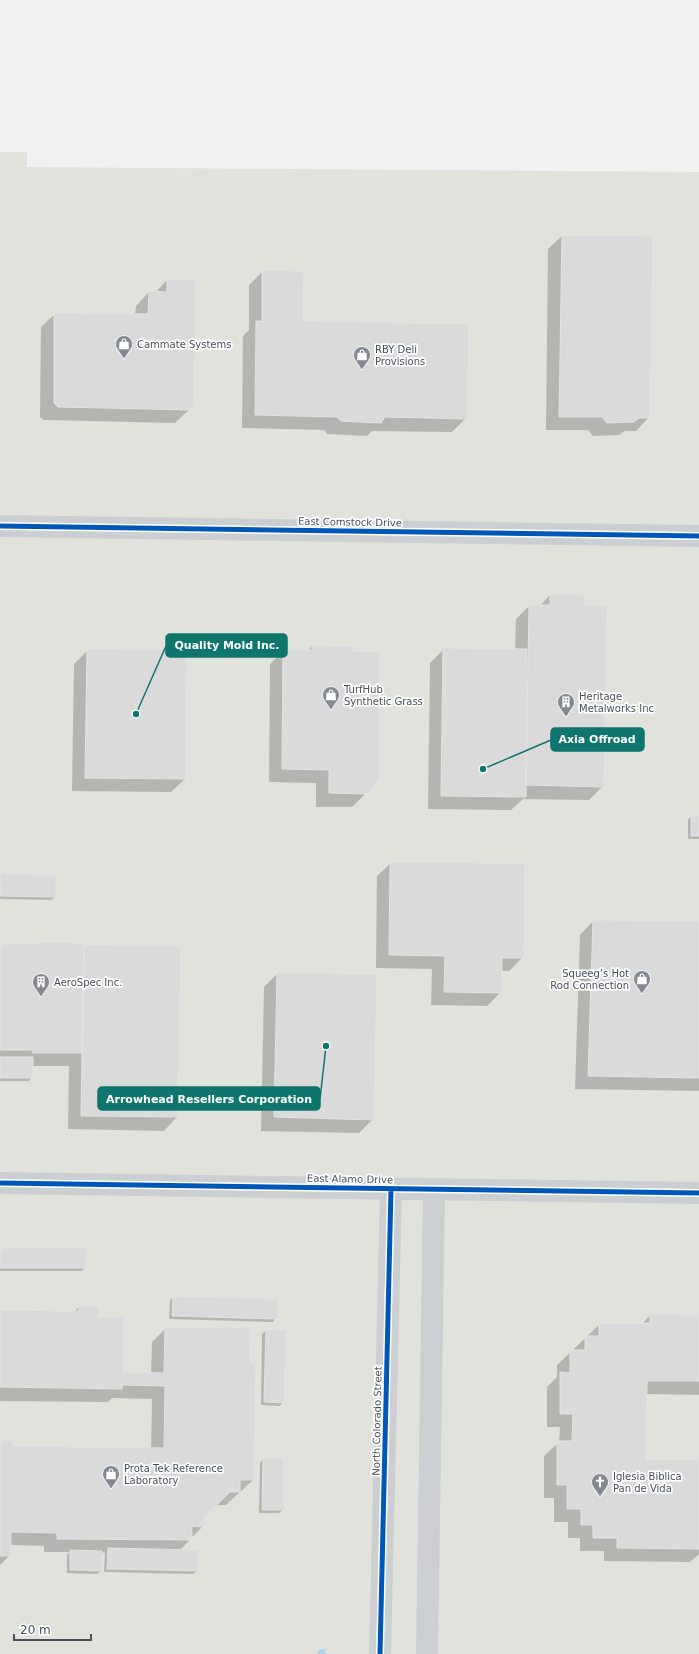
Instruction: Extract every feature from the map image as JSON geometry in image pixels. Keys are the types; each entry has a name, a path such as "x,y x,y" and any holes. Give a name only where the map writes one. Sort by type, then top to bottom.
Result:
{"street":[{"name":"East Comstock Drive","path":"0,526 699,536"},
{"name":"East Alamo Drive","path":"0,1183 699,1193"},
{"name":"North Colorado Street","path":"380,1654 391,1189"},
{"path":"427,1654 434,1189"}],"shaded area":[{"path":"0,152 27,152 27,167 699,172 699,1654 0,1654"}],"building":[{"path":"562,235 653,236 650,418 639,418 634,422 607,423 602,417 559,417"},
{"name":"RBY Deli Provisions","path":"262,270 304,271 303,321 469,324 467,419 385,417 381,423 341,421 337,417 255,415 256,321 262,321"},
{"name":"Cammate Systems","path":"167,279 196,279 194,406 190,410 58,407 54,403 54,313 148,314 149,291 167,292"},
{"name":"Heritage Metalworks Inc","path":"550,594 584,595 584,605 607,605 604,787 526,785 529,605 550,605"},
{"name":"TurfHub Synthetic Grass","path":"312,645 352,646 352,651 380,651 379,780 367,794 329,793 329,770 282,769 283,649 312,650"},
{"path":"443,648 527,649 526,797 441,796"},
{"path":"87,649 187,650 186,779 85,778"},
{"path":"691,815 699,815 699,836 691,836"},
{"path":"390,862 525,863 524,958 502,958 502,993 444,992 445,956 389,955"},
{"path":"0,874 56,875 56,897 0,896"},
{"path":"593,920 699,921 699,1078 588,1076"},
{"name":"AeroSpec Inc.","path":"38,942 84,943 82,1053 32,1053 33,1050 0,1050 0,944 38,944"},
{"path":"84,945 181,946 178,1117 81,1116"},
{"path":"277,972 377,974 374,1120 274,1117"},
{"path":"0,1057 33,1057 33,1078 0,1078"},
{"path":"0,1248 87,1248 86,1268 0,1268"},
{"path":"173,1296 278,1299 277,1319 172,1316"},
{"path":"79,1306 99,1306 99,1317 124,1317 123,1372 164,1373 165,1327 251,1328 250,1363 256,1363 254,1480 240,1480 240,1492 230,1492 204,1517 204,1527 192,1526 192,1540 57,1539 57,1533 11,1532 11,1556 0,1556 0,1440 13,1440 13,1446 164,1448 165,1386 122,1385 122,1389 0,1387 0,1310 79,1311"},
{"path":"650,1314 699,1315 699,1381 647,1381 646,1459 699,1459 699,1549 617,1548 617,1538 593,1538 593,1525 581,1525 581,1509 567,1509 567,1485 557,1485 557,1441 572,1441 573,1414 560,1414 560,1372 570,1373 570,1350 585,1350 585,1336 599,1336 599,1323 650,1323"},
{"path":"266,1329 286,1330 284,1403 264,1402"},
{"path":"263,1458 284,1458 284,1510 262,1510"},
{"path":"108,1548 198,1550 198,1571 107,1569"},
{"path":"70,1550 102,1551 102,1571 70,1570"}],"cycle path":[{"path":"0,526 699,536"},
{"path":"0,1183 699,1193"},
{"path":"380,1654 391,1189"}],"place":[{"name":"Cammate Systems","path":"124,359"},
{"name":"RBY Deli Provisions","path":"362,370"},
{"name":"TurfHub Synthetic Grass","path":"331,710"},
{"name":"Quality Mold Inc.","path":"136,714"},
{"name":"Heritage Metalworks Inc","path":"566,717"},
{"name":"Axia Offroad","path":"483,769"},
{"name":"Squeeg’s Hot Rod Connection","path":"642,994"},
{"name":"AeroSpec Inc.","path":"41,997"},
{"name":"Arrowhead Resellers Corporation","path":"326,1046"},
{"name":"Prota Tek Reference Laboratory","path":"111,1489"},
{"name":"Iglesia Biblica Pan de Vida","path":"600,1497"}]}
